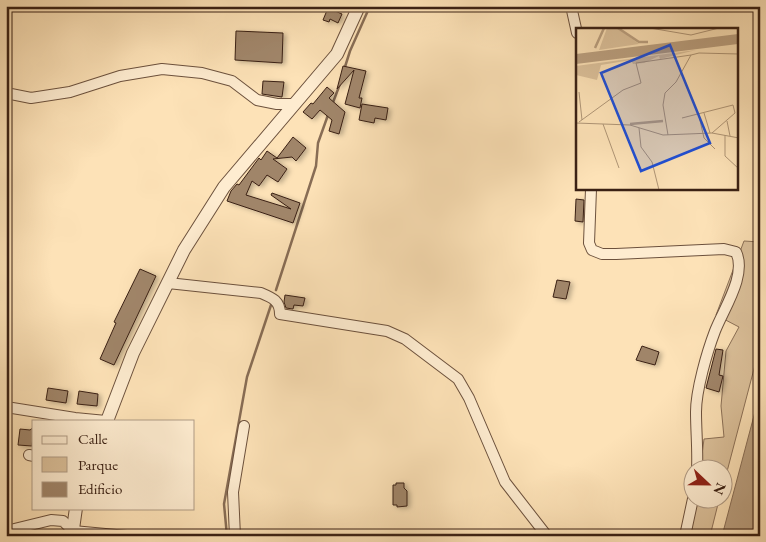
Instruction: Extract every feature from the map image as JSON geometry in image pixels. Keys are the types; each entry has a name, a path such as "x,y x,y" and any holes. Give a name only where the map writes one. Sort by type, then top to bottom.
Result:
{"street":[{"path":"106,420 133,353 184,250 224,187 337,54 359,6"},
{"path":"571,6 576,28"},
{"path":"6,93 31,98 70,92 120,76 162,69 202,73 232,81 257,100 277,104 294,104"},
{"path":"591,190 589,243 592,250 602,254 616,254 724,249 736,252 740,260 740,273 715,331 703,373 696,411 697,460"},
{"path":"168,284 261,293 275,299 280,306 280,314 387,331 405,339 458,379 469,398 505,482 547,536"},
{"path":"6,407 95,420"},
{"path":"235,536 233,492 244,426"},
{"path":"72,533 76,510"},
{"path":"685,536 691,510"},
{"path":"6,531 51,520 63,521 72,533"},
{"path":"72,533 127,536"}],"green space":[{"path":"744,241 760,242 760,346 730,460 701,460 704,439 724,437 721,406 726,351 739,327 716,315"},
{"path":"693,510 716,510 710,536 689,536"}],"shaded area":[{"path":"760,393 760,536 722,536 729,510 734,510 734,491"}],"building":[{"path":"328,8 342,14 338,23 330,19 329,22 323,20"},
{"path":"236,31 283,33 282,63 235,60"},
{"path":"343,66 366,71 359,98 362,98 360,108 345,104 354,70 337,89"},
{"path":"263,81 284,82 282,97 262,94"},
{"path":"327,87 334,93 329,98 345,112 339,134 329,131 332,120 320,110 312,119 303,112 311,103 313,104"},
{"path":"362,104 388,108 386,120 375,118 374,123 359,120"},
{"path":"293,137 306,148 296,161 292,157 273,159 287,169 278,182 267,175 259,186 252,181 246,195 291,209 271,195 272,193 300,203 293,223 227,201 231,191 237,184 239,185 259,158 261,160 267,151 277,158"},
{"path":"576,199 584,200 583,222 575,221"},
{"path":"140,269 156,276 114,365 100,359 116,323 114,322"},
{"path":"557,280 570,282 566,299 553,297"},
{"path":"285,295 305,298 303,306 294,305 293,309 286,308 284,302"},
{"path":"642,346 659,352 655,365 636,360"},
{"path":"716,349 723,350 719,375 723,376 719,392 706,388"},
{"path":"48,388 68,391 66,403 46,400"},
{"path":"79,391 98,394 97,406 77,404"},
{"path":"32,428 32,446 18,445 20,429"},
{"path":"396,483 404,483 404,488 407,491 407,506 397,507 397,505 393,505 393,485 396,485"}],"waterway":[{"path":"344,70 350,51 370,6"},
{"path":"332,105 340,84"},
{"path":"276,290 316,166 318,143 328,115"},
{"path":"227,536 224,504 247,377 271,305"}]}
